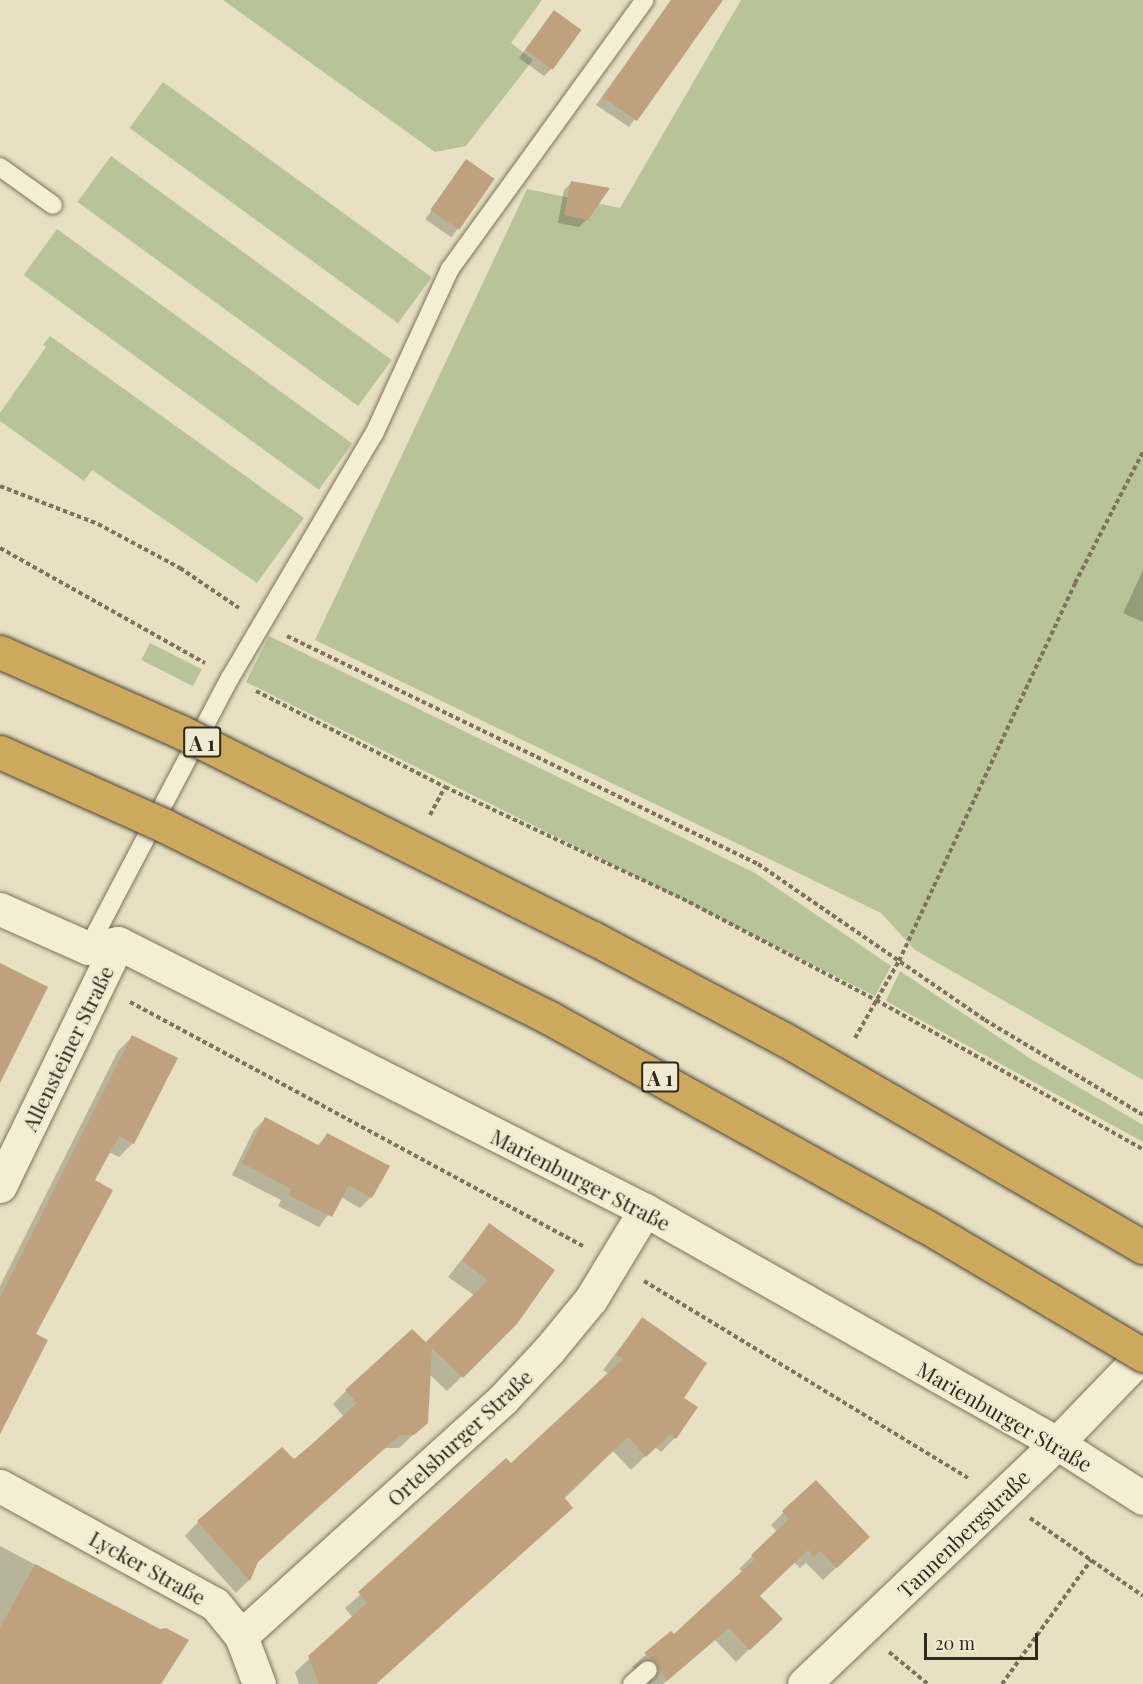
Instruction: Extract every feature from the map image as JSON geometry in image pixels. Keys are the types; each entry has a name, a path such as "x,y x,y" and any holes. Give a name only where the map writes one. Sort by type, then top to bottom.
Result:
{"highway":[{"name":"A 1","path":"0,652 181,732 593,938 803,1051 1143,1247"},
{"name":"A 1","path":"0,752 163,825 548,1017 914,1219 1143,1354"}],"street":[{"name":"Marienburger Straße","path":"0,909 103,945 645,1210 1057,1443 1143,1498"},
{"name":"Allensteiner Straße","path":"0,1186 103,945"},
{"name":"Ortelsburger Straße","path":"241,1636 518,1383 591,1299 645,1210"},
{"name":"Tannenbergstraße","path":"804,1684 864,1630 1057,1443 1143,1354"},
{"name":"Lycker Straße","path":"0,1486 214,1604 241,1636 250,1680"}],"lane":[{"path":"103,945 230,678 374,434 450,269 645,0"},
{"path":"0,166 53,205"},
{"path":"632,1684 648,1670"}],"path":[{"path":"853,1041 899,962 1076,583 1143,452"},
{"path":"0,486 98,524 180,568 262,624 758,864 985,1020 1143,1115"},
{"path":"0,548 230,678 445,787 689,902 876,1000 1143,1149"},
{"path":"1002,1684 1091,1560"},
{"path":"864,1630 928,1684"}],"green space":[{"path":"223,0 542,0 511,43 533,60 466,146 435,152"},
{"path":"741,0 1143,0 1143,1080 915,950 881,913 315,640 527,189 620,208"},
{"path":"163,82 432,277 398,323 129,128"},
{"path":"111,156 392,360 358,406 77,202"},
{"path":"57,229 352,444 319,490 23,275"},
{"path":"50,336 304,518 257,583 92,470 84,481 0,421 0,413 46,347 43,345"},
{"path":"269,636 755,873 891,966 875,996 246,682"},
{"path":"150,643 202,669 193,686 141,660"},
{"path":"900,971 1031,1059 1143,1125 1143,1142 886,1001"}],"building":[{"path":"671,0 723,0 637,121 603,97"},
{"path":"554,10 582,30 553,70 525,50"},
{"path":"466,159 495,179 459,230 430,210"},
{"path":"571,181 610,188 588,220 564,215"},
{"path":"0,963 48,987 0,1083"},
{"path":"132,1035 178,1058 134,1144 119,1136 95,1180 113,1190 36,1334 48,1340 0,1434 0,1298"},
{"path":"265,1117 320,1146 327,1133 390,1166 372,1198 349,1185 332,1217 288,1195 291,1189 242,1163"},
{"path":"489,1223 555,1270 517,1324 463,1378 426,1342 488,1280 462,1261"},
{"path":"642,1317 707,1363 684,1398 698,1407 676,1439 670,1434 646,1457 628,1437 564,1497 573,1508 376,1684 319,1684 308,1656 367,1603 358,1592 506,1458 511,1463 623,1359 616,1355"},
{"path":"412,1329 432,1348 428,1423 414,1435 400,1435 313,1512 258,1562 250,1581 197,1521 282,1447 294,1459 312,1444 357,1403 345,1390"},
{"path":"816,1480 870,1537 837,1568 820,1551 814,1557 808,1550 760,1596 783,1619 750,1650 729,1628 667,1681 657,1663 644,1653 671,1631 674,1634 755,1559 751,1555 789,1519 782,1511"},
{"path":"35,1564 160,1629 166,1628 189,1640 161,1684 0,1684 0,1628"}]}
